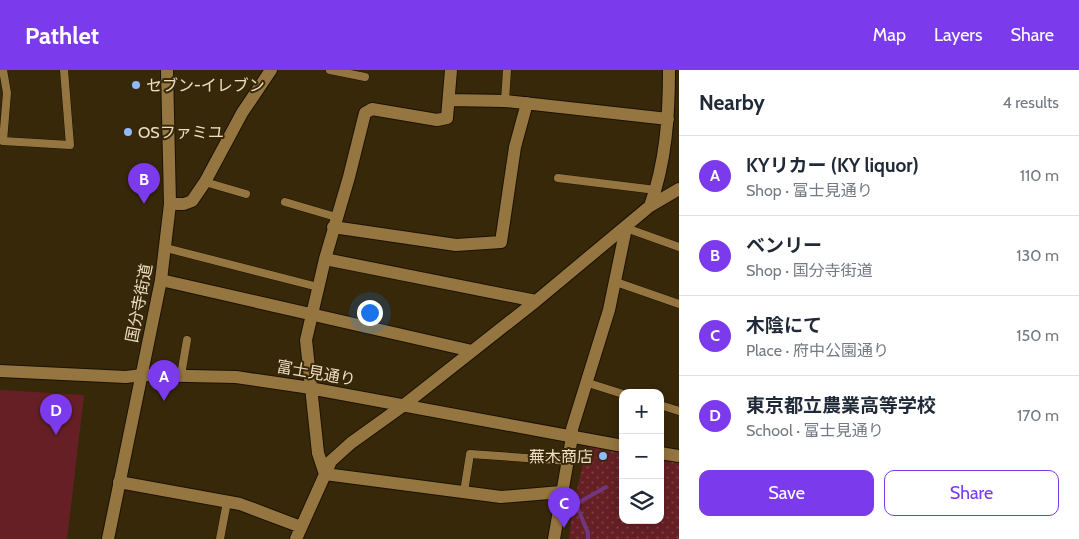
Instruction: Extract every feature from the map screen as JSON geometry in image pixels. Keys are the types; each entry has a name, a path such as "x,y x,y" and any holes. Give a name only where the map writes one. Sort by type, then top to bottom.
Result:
{"street":[{"name":"国分寺街道","path":"108,539 162,280 170,204 167,70"},
{"path":"170,204 184,204 192,200 205,182 242,113 271,70"},
{"path":"325,474 318,453 306,340 324,259 349,177 365,113 372,109 437,120 448,118 451,70"},
{"path":"650,206 660,178 668,120 669,70"},
{"path":"449,100 527,103 668,120"},
{"path":"335,222 456,245 501,242 515,147 527,103"},
{"path":"119,482 227,502 299,533 331,461 355,440 404,405 536,301 626,228 650,206 679,189"},
{"path":"554,539 561,492 569,461 572,429 585,382 609,310 613,281 626,228"},
{"path":"324,259 536,301"},
{"path":"162,280 312,316 472,351"},
{"name":"富士見通り","path":"0,372 117,376 180,375 236,377 312,388 619,445"},
{"path":"664,454 679,456"},
{"path":"325,474 464,492 520,497 561,492"}],"lane":[{"path":"3,70 7,94 3,141 70,145 64,70"},
{"path":"330,70 365,77"},
{"path":"505,101 507,70"},
{"path":"558,178 656,190"},
{"path":"205,182 246,194"},
{"path":"285,202 335,222"},
{"path":"626,228 679,247"},
{"path":"166,248 318,287"},
{"path":"613,281 679,304"},
{"path":"180,375 188,340"},
{"path":"585,382 619,393"},
{"path":"664,406 679,411"},
{"path":"464,492 470,454 569,461"},
{"path":"220,539 227,502"}],"shaded area":[{"path":"0,390 84,395 67,539 0,539"},
{"path":"590,446 619,451 619,524 664,524 664,460 679,462 679,539 569,539 572,512 585,454"}],"waterway":[{"path":"588,539 588,533 576,504 606,487"}],"place":[{"name":"セブン-イレブン","path":"136,85"},
{"name":"OSファミユ","path":"128,132"},
{"name":"ベンリー","path":"144,204"},
{"name":"KYリカー (KY liquor)","path":"164,401"},
{"name":"東京都立農業高等学校","path":"56,435"},
{"name":"蕪木商店","path":"603,456"},
{"name":"木陰にて","path":"564,528"}]}
